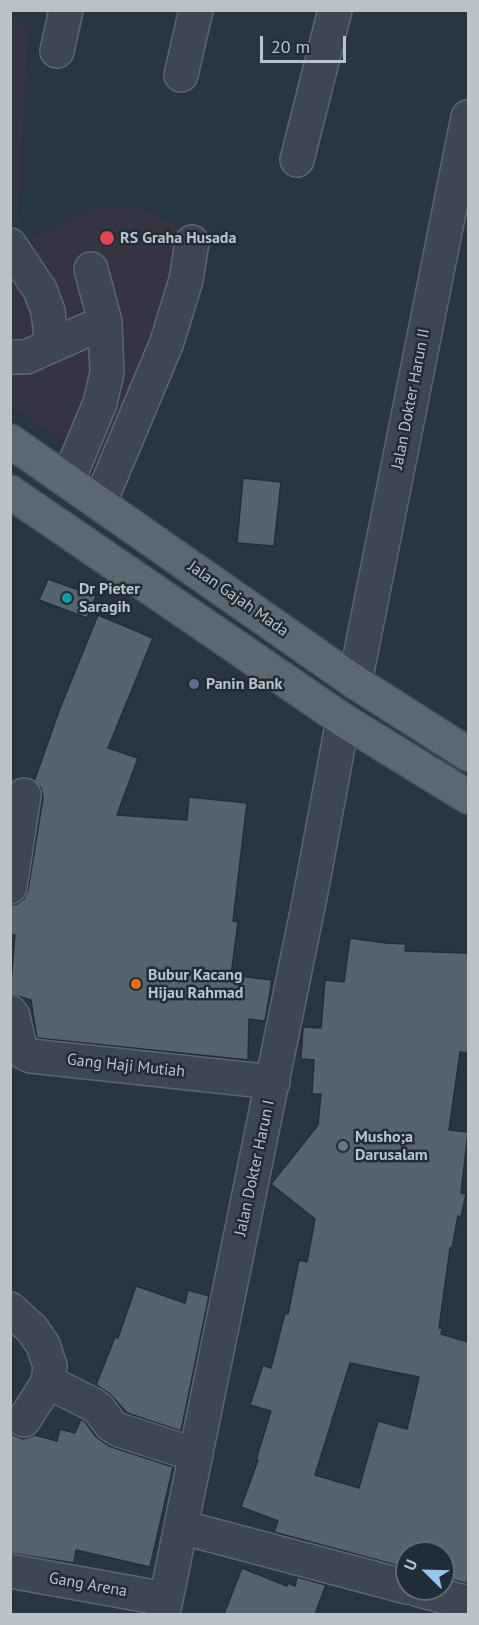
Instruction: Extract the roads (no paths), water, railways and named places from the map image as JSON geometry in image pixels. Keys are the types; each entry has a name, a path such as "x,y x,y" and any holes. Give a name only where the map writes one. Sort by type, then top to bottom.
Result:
{"main road":[{"name":"Jalan Gajah Mada","path":"10,441 355,682 468,754"},
{"path":"54,471 14,495 343,720 468,797"}],"street":[{"path":"57,51 66,10"},
{"path":"181,75 196,10"},
{"path":"297,160 335,10"},
{"name":"Jalan Dokter Harun II","path":"355,682 468,117"},
{"path":"100,502 166,342 186,280 192,242"},
{"path":"10,245 40,290 48,311 52,345"},
{"path":"54,471 100,403 107,373 105,322 91,269"},
{"path":"10,357 26,357 105,322"},
{"name":"Jalan Dokter Harun I","path":"165,1607 308,909 343,720"},
{"path":"10,886 24,795"},
{"name":"Gang Haji Mutiah","path":"10,1012 14,1016 20,1047 24,1053 31,1056 273,1082"},
{"path":"10,1309 32,1329 43,1345 50,1366 48,1382 24,1420"},
{"path":"48,1382 92,1404 99,1409 111,1425 119,1430 196,1455"},
{"path":"181,1527 395,1584"},
{"name":"Gang Arena","path":"10,1571 165,1607"}],"place":[{"name":"RS Graha Husada","path":"107,238"},
{"name":"Dr Pieter Saragih","path":"67,598"},
{"name":"Panin Bank","path":"194,684"},
{"name":"Bubur Kacang Hijau Rahmad","path":"136,984"},
{"name":"Musho;a Darusalam","path":"343,1146"}]}
